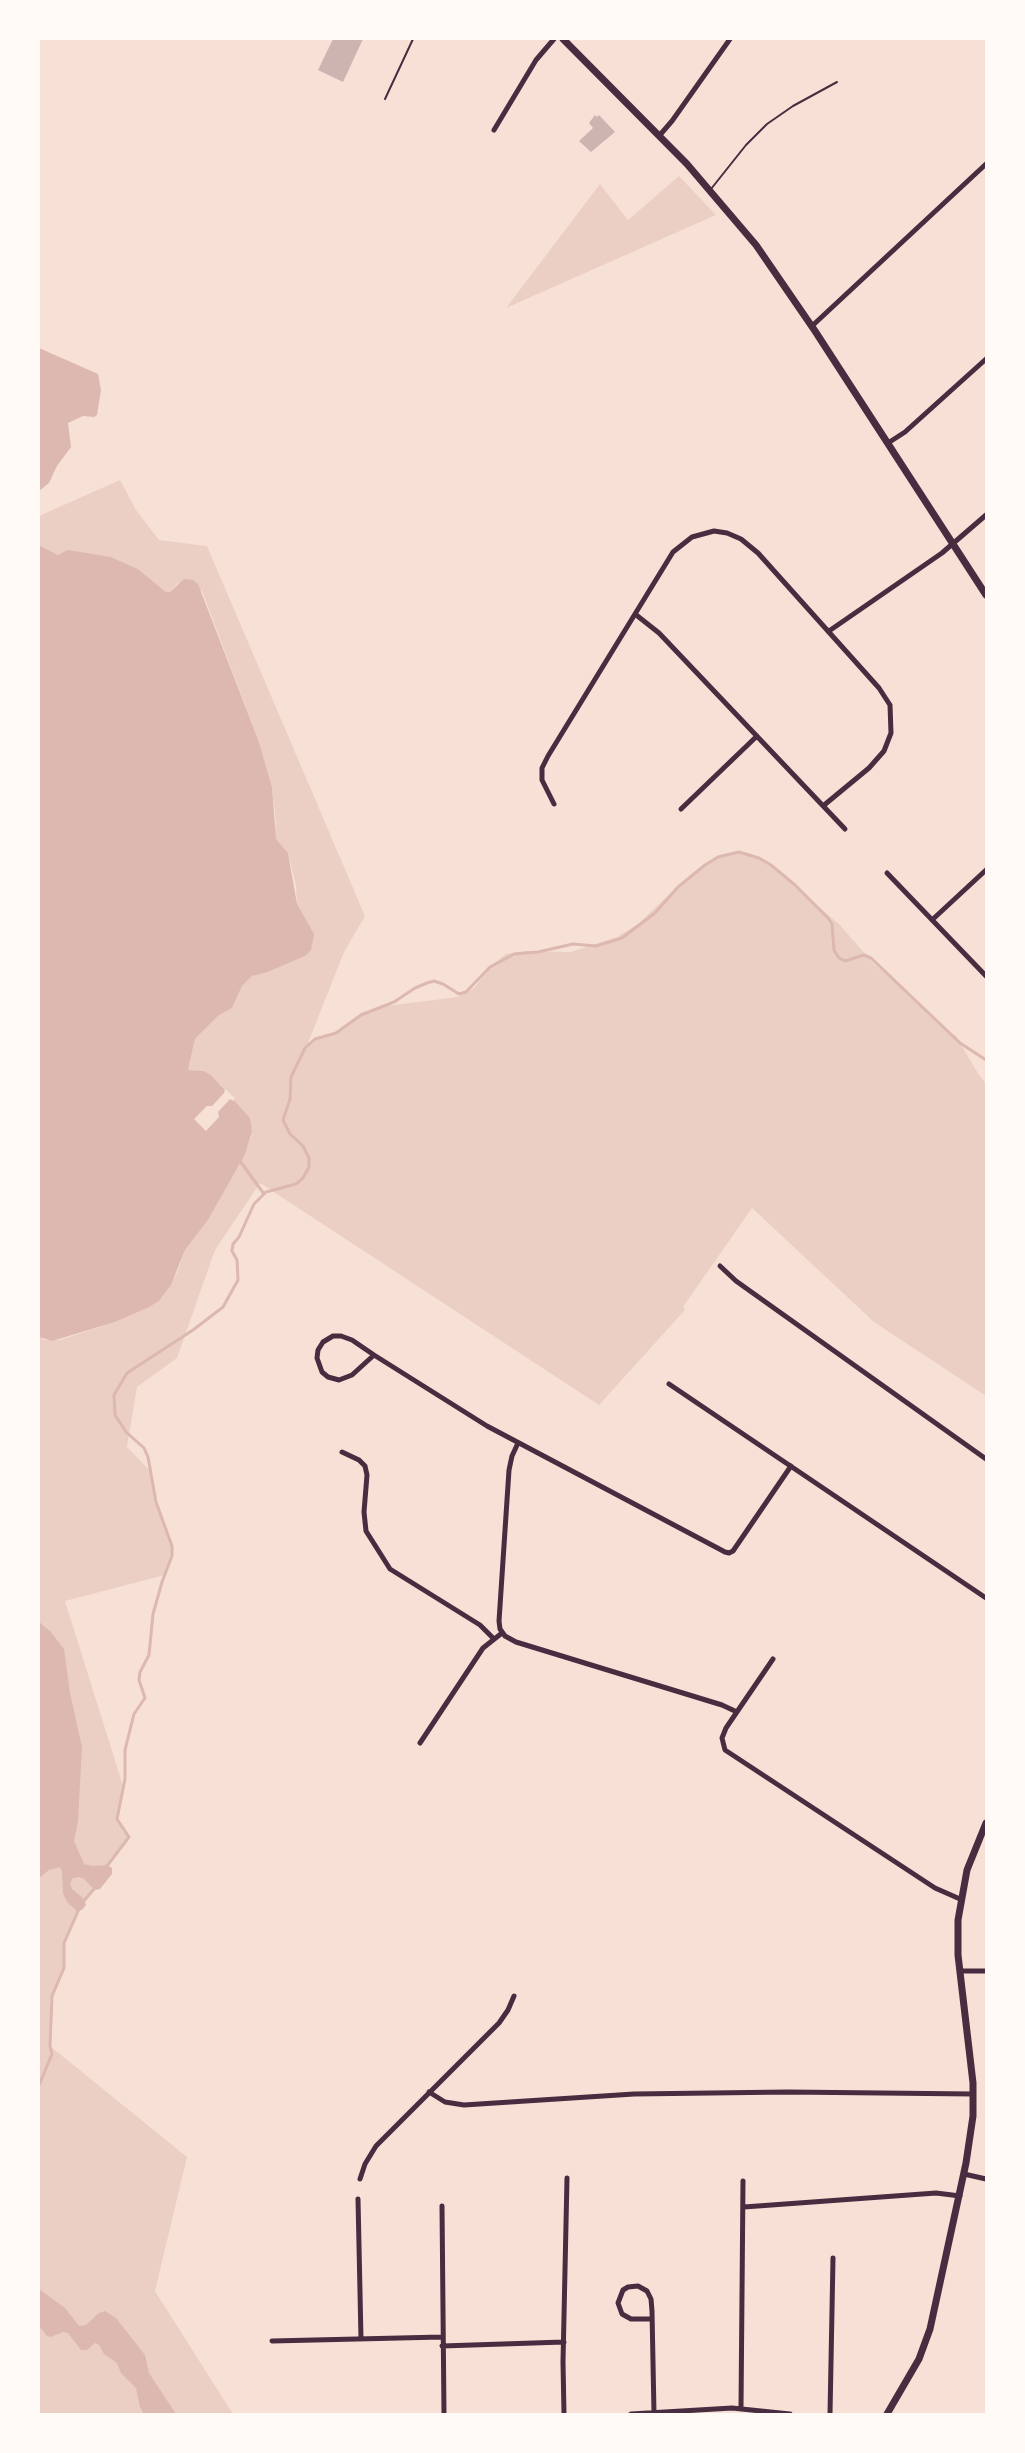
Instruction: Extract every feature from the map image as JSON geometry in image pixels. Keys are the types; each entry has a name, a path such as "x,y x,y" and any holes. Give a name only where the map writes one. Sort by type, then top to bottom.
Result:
{"main road":[{"path":"563,39 728,209 769,263 812,326 986,595"},
{"path":"887,2414 914,2370 927,2339 960,2196 972,2128 973,2094 970,2050 957,1931 960,1899 970,1860 986,1823"}],"street":[{"path":"494,130 536,60 554,39"},
{"path":"659,136 730,39"},
{"path":"812,326 986,165"},
{"path":"888,443 905,432 986,359"},
{"path":"829,631 952,545 986,515"},
{"path":"554,804 542,780 544,761 668,560 679,546 699,534 720,531 741,539 752,548 829,631 884,694 890,705 892,718 889,739 880,757 823,806"},
{"path":"634,614 654,628 845,829"},
{"path":"681,809 757,736"},
{"path":"932,920 986,870"},
{"path":"887,873 986,976"},
{"path":"720,1266 736,1281 986,1459"},
{"path":"374,1355 352,1375 339,1380 325,1375 320,1369 317,1358 321,1344 329,1338 336,1336 348,1338 478,1421 729,1553 790,1466"},
{"path":"669,1384 986,1598"},
{"path":"518,1443 512,1455 509,1470 499,1621 502,1633 512,1641 722,1705 737,1712"},
{"path":"342,1452 359,1460 365,1466 364,1524 370,1540 396,1574 480,1625 493,1638"},
{"path":"420,1743 483,1648 502,1633"},
{"path":"773,1659 726,1728 722,1743 729,1753 935,1888 960,1899"},
{"path":"960,1971 986,1971"},
{"path":"360,2179 376,2145 499,2023 514,1996"},
{"path":"429,2092 445,2102 464,2105 618,2094 788,2092 973,2094"},
{"path":"964,2174 986,2179"},
{"path":"564,2414 567,2178"},
{"path":"741,2408 743,2181"},
{"path":"744,2207 936,2193 960,2196"},
{"path":"358,2199 361,2339"},
{"path":"442,2206 444,2414"},
{"path":"830,2414 832,2258"},
{"path":"652,2319 631,2319 624,2315 618,2306 621,2293 632,2286 645,2289 651,2299 652,2319 654,2413"},
{"path":"272,2341 442,2337"},
{"path":"442,2346 564,2342"},
{"path":"631,2414 741,2408 790,2414"}],"lane":[{"path":"385,99 413,39"},
{"path":"711,190 767,124 793,106 837,82"}],"shaded area":[{"path":"679,176 716,215 506,308 600,184 628,220"},
{"path":"39,348 98,374 101,390 97,415 83,416 68,423 71,447 57,466 49,483 39,491"},
{"path":"120,480 136,510 159,540 207,546 365,916 344,952 308,1043 332,1035 362,1013 378,1007 458,997 474,988 493,964 506,954 526,951 571,952 617,937 638,924 677,887 715,857 741,852 767,863 839,924 874,964 910,994 936,1022 956,1036 986,1083 986,1396 874,1322 752,1208 683,1307 685,1310 599,1405 260,1183 215,1250 177,1358 137,1387 127,1447 152,1473 156,1502 172,1546 172,1556 165,1575 65,1601 124,1789 117,1819 129,1837 123,1847 110,1859 97,1885 81,1906 71,1926 63,1950 64,1968 55,1987 50,2010 52,2027 50,2046 187,2157 155,2291 233,2414 39,2414 39,1337 45,1340 60,1340 115,1322 159,1301 165,1293 177,1273 185,1250 208,1220 226,1187 252,1132 249,1118 211,1075 204,1071 188,1070 195,1039 218,1016 232,1008 242,986 252,976 268,972 305,956 301,913 297,904 296,885 288,853 276,839 274,833 276,824 272,787 259,742 202,591 178,583 170,592 166,592 138,569 111,557 84,555 74,551 58,555 39,545 39,516"},
{"path":"39,545 58,555 68,550 111,557 138,569 166,592 170,592 184,579 193,580 198,584 259,742 272,787 276,839 288,853 297,904 314,934 311,950 305,956 268,972 252,976 242,986 232,1008 218,1016 195,1039 188,1070 204,1071 211,1075 250,1118 252,1132 245,1154 208,1220 185,1250 171,1285 159,1301 149,1307 115,1322 52,1341 39,1337"},
{"path":"39,1622 50,1631 64,1649 70,1693 82,1747 78,1821 74,1841 84,1864 107,1865 112,1868 112,1874 100,1889 95,1890 84,1879 73,1878 70,1883 72,1889 84,1899 86,1905 82,1910 77,1911 67,1902 63,1893 60,1867 49,1870 39,1878"},
{"path":"39,2289 65,2308 79,2326 86,2325 99,2313 105,2311 116,2318 145,2355 149,2373 176,2414 144,2414 136,2388 121,2373 117,2363 104,2354 99,2345 95,2343 87,2350 81,2350 68,2333 47,2336 39,2326"}],"pier":[{"path":"225,1089 235,1098 233,1101 230,1099 218,1112 219,1117 206,1131 194,1119 207,1106 212,1106"}],"building":[{"path":"333,39 363,39 343,82 318,70"},
{"path":"595,115 597,117 599,115 615,132 591,152 579,141 593,128 589,123"}],"waterway":[{"path":"107,1866 129,1837 117,1819 125,1779 125,1750 134,1714 145,1698 139,1680 140,1672 149,1655 153,1614 172,1556 172,1546 156,1502 148,1457 144,1448 126,1432 115,1415 114,1395 127,1373 193,1330 223,1307 238,1280 237,1260 232,1251 233,1244 239,1237 254,1204 266,1192 296,1184 303,1178 309,1167 309,1158 303,1146 290,1134 283,1120 290,1099 291,1077 305,1048 315,1039 336,1033 361,1015 394,1002 427,983 434,981 443,984 459,994 466,992 490,967 514,954 538,952 573,944 596,946 622,938 655,913 678,887 705,865 718,857 739,852 759,858 771,865 828,918 832,924 834,950 839,958 845,961 864,955 871,958 960,1043 986,1060"},
{"path":"240,1161 264,1194"},
{"path":"82,1903 95,1888"},
{"path":"39,2085 52,2054 50,2046 52,1996 64,1968 64,1943 79,1909"}]}
